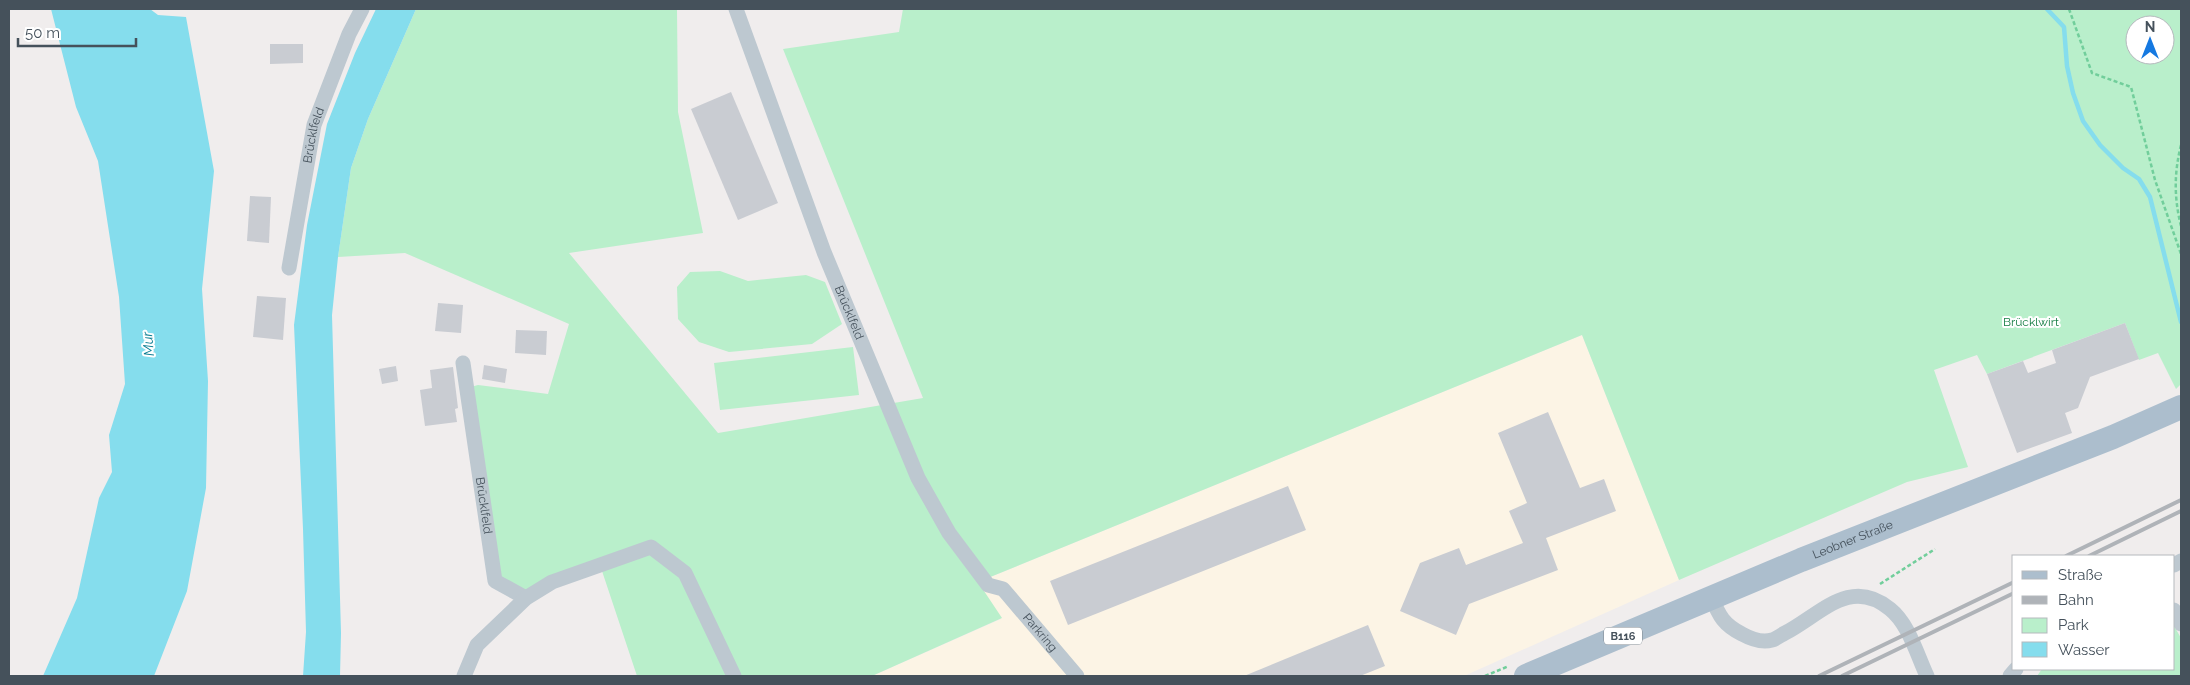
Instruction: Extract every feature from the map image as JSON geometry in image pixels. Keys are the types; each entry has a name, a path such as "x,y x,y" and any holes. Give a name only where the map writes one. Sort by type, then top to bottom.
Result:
{"main road":[{"name":"Leobner Straße","path":"1526,676 1801,560 2113,437 2181,407"}],"street":[{"name":"Brücklfeld","path":"289,268 314,125 349,34 362,9"},
{"name":"Brücklfeld","path":"736,9 824,252 918,478 949,532 988,585 1004,589"},
{"name":"Brücklfeld","path":"463,363 495,581 526,598"},
{"path":"464,676 477,645 526,598 552,582 651,547 685,573 734,676"},
{"name":"Parkring","path":"1004,589 1077,676"},
{"path":"1712,598 1719,618 1737,632 1754,641 1772,640 1795,628 1818,610 1839,600 1862,596 1877,600 1892,611 1904,628 1927,676"},
{"path":"2175,612 2181,624"}],"path":[{"path":"2070,9 2092,73 2131,87 2155,180 2181,254"},
{"path":"2181,145 2176,166 2175,192 2181,226"},
{"path":"1862,596 1935,549"}],"shaded area":[{"path":"1582,335 1679,580 1464,676 872,676 1001,619 978,582"}],"green space":[{"path":"416,9 677,9 678,112 703,233 569,253 718,433 923,398 783,49 899,32 903,9 2181,9 2181,384 2176,389 2158,353 2139,360 2125,323 1987,374 1977,355 1934,370 1968,467 1907,482 1679,580 1582,335 978,582 1002,618 872,676 637,676 600,565 526,598 495,581 467,388 478,385 548,394 569,324 405,253 338,257 351,168 368,119"},
{"path":"720,271 748,281 806,275 825,282 842,324 812,344 729,352 699,342 678,319 677,287 690,272"},
{"path":"853,347 859,395 720,410 714,363"},
{"path":"2175,628 2181,638 2181,676 2037,676 2041,670 2175,670"}],"water":[{"name":"Mur","path":"51,9 150,9 158,15 186,17 214,171 202,289 208,381 206,488 187,591 154,676 43,676 77,598 99,498 112,472 109,435 125,384 119,297 98,161 76,107"},
{"path":"376,9 416,9 368,119 351,168 332,315 341,633 340,676 303,676 306,632 294,325 307,225 327,124 355,53"}],"building":[{"path":"270,44 303,44 303,63 270,64"},
{"path":"731,92 778,203 738,220 691,109"},
{"path":"250,196 271,197 269,243 247,241"},
{"path":"257,296 286,298 283,340 253,337"},
{"path":"438,303 463,305 461,333 435,331"},
{"name":"Brücklwirt","path":"2125,323 2139,359 2090,377 2078,408 2065,413 2072,433 2017,453 1987,374 2023,361 2028,373 2056,363 2052,350"},
{"path":"516,330 547,331 546,355 515,353"},
{"path":"484,365 507,369 505,383 482,379"},
{"path":"396,366 398,381 382,384 379,369"},
{"path":"453,367 458,408 455,409 457,422 425,426 420,390 432,388 430,370"},
{"path":"1548,412 1580,488 1604,479 1616,511 1546,538 1558,570 1469,604 1456,635 1400,611 1420,563 1459,548 1466,565 1523,543 1509,511 1527,503 1498,433"},
{"path":"1288,486 1306,530 1068,625 1050,581"},
{"path":"1368,625 1385,666 1360,676 1244,676"}],"waterway":[{"path":"2047,9 2064,27 2067,66 2073,93 2083,121 2100,145 2123,168 2139,179 2150,197 2181,322"}],"railway":[{"path":"2068,555 2181,500"},
{"path":"2091,555 2181,511"},
{"path":"1819,676 2012,583"},
{"path":"1842,676 2012,594"}]}
